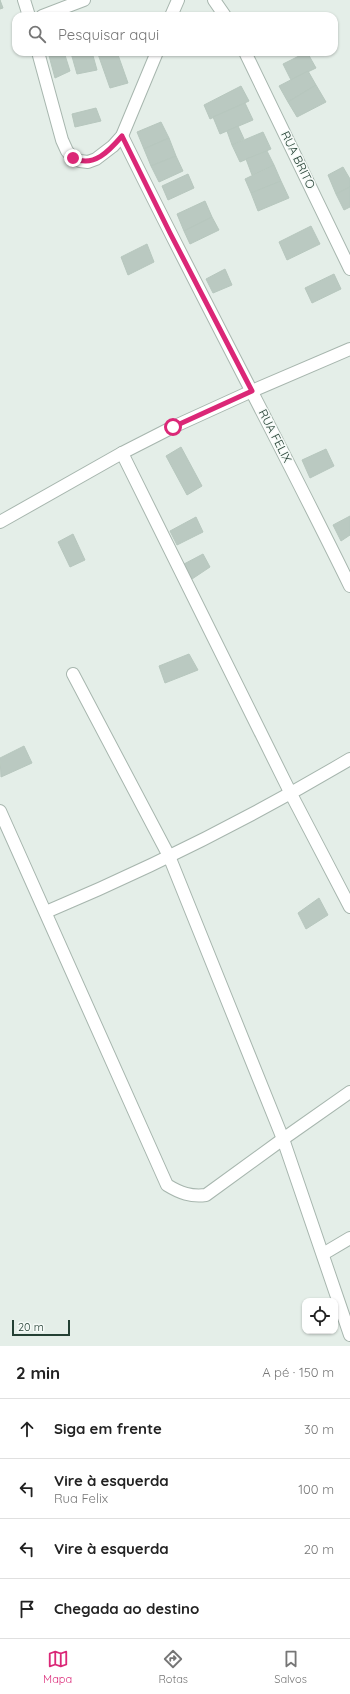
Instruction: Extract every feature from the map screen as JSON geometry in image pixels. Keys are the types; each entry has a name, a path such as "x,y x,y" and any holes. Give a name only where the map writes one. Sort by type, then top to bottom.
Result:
{"street":[{"path":"24,0 28,12"},
{"path":"52,12 84,0"},
{"path":"173,12 178,0"},
{"path":"214,0 222,12"},
{"path":"39,56 62,140 67,151 73,158 88,162 103,155 122,136 155,56"},
{"name":"RUA BRITO","path":"247,56 350,269"},
{"name":"RUA FELIX","path":"122,136 173,240 252,391 350,586"},
{"path":"0,522 122,453 173,427 350,349"},
{"path":"122,453 291,794 350,907"},
{"path":"73,674 169,856 283,1139 350,1335"},
{"path":"46,912 106,887 169,856 291,794 350,759"},
{"path":"0,811 167,1185 176,1191 194,1196 206,1195 350,1092"},
{"path":"322,1254 350,1238"}],"building":[{"path":"0,0 3,8 0,9"},
{"path":"49,56 65,56 70,71 55,78"},
{"path":"72,56 93,56 97,70 77,74"},
{"path":"99,56 118,56 128,83 110,88"},
{"path":"299,56 309,56 316,68 291,80 283,64"},
{"path":"308,71 316,85 288,102 279,86"},
{"path":"316,85 326,102 297,117 288,102"},
{"path":"241,86 249,101 210,119 204,105"},
{"path":"245,103 253,120 220,134 213,117"},
{"path":"96,108 101,121 75,127 72,114"},
{"path":"161,122 169,138 144,149 137,132"},
{"path":"238,126 244,139 232,145 227,131"},
{"path":"263,132 271,149 240,162 232,145"},
{"path":"169,138 176,156 151,166 144,149"},
{"path":"267,151 274,165 252,175 246,159"},
{"path":"176,156 183,171 159,182 151,166"},
{"path":"274,165 281,181 251,193 245,179"},
{"path":"343,167 350,179 350,187 336,194 328,175"},
{"path":"188,174 194,188 168,200 162,186"},
{"path":"281,181 289,198 258,211 251,193"},
{"path":"350,187 350,207 344,210 336,194"},
{"path":"205,201 212,217 184,231 177,214"},
{"path":"212,217 219,230 190,244 184,231"},
{"path":"311,226 320,244 287,260 279,242"},
{"path":"147,244 154,262 128,275 121,257"},
{"path":"225,269 232,285 213,293 206,279"},
{"path":"334,274 341,289 312,303 305,288"},
{"path":"181,447 202,486 187,495 166,456"},
{"path":"326,449 334,466 310,478 302,460"},
{"path":"350,516 350,535 341,541 333,525"},
{"path":"196,517 203,532 177,545 170,531"},
{"path":"73,534 85,560 70,567 58,542"},
{"path":"203,554 210,567 192,579 184,564"},
{"path":"189,654 198,670 165,683 159,666"},
{"path":"24,746 32,763 1,777 0,758"},
{"path":"319,898 328,915 306,929 298,913"}],"route":[{"path":"73,158 88,162 96,159 103,155 122,136 170,233 252,391 173,427"}]}
